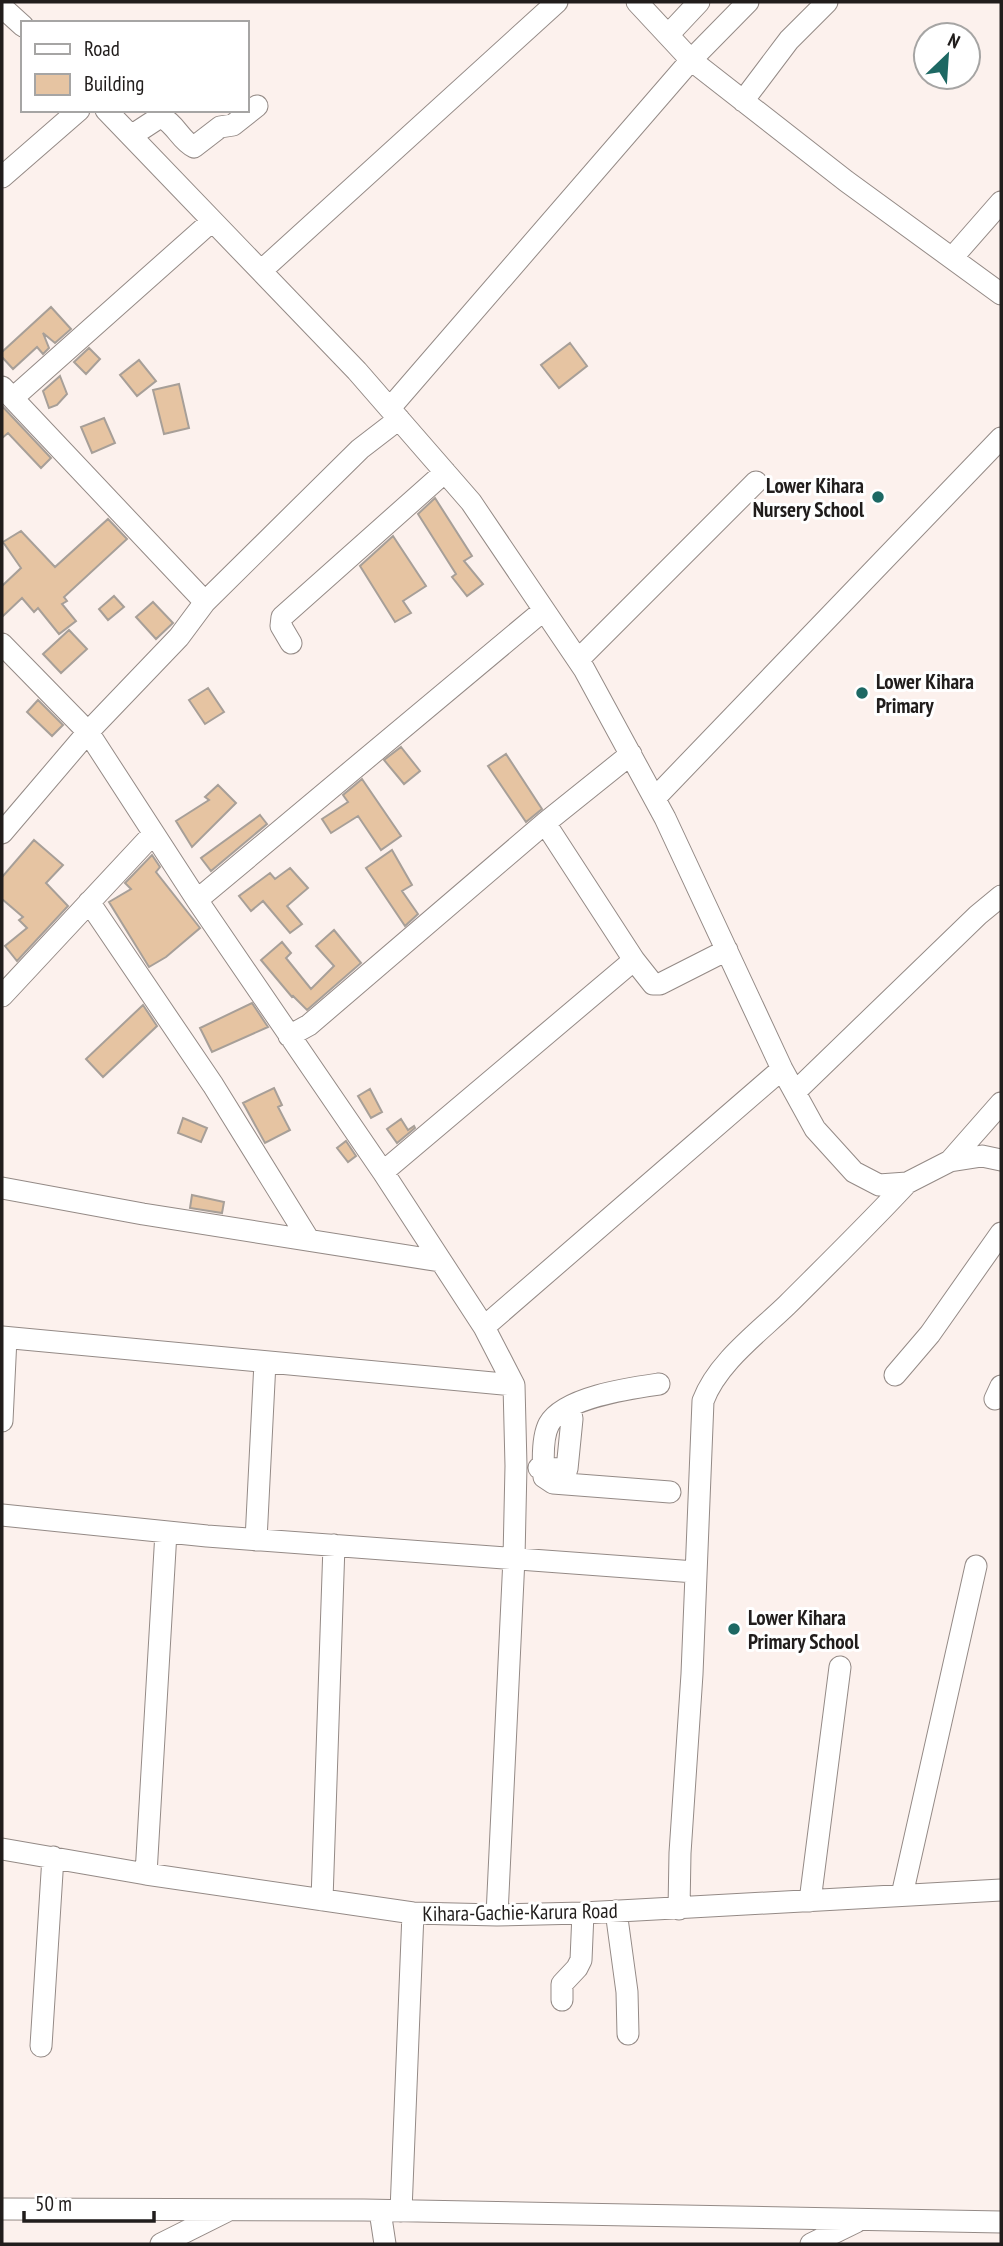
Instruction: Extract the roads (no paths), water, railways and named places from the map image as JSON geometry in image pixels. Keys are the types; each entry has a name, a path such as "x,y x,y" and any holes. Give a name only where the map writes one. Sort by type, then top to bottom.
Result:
{"street":[{"path":"261,271 557,2"},
{"path":"637,2 691,60 1001,294"},
{"path":"668,35 699,2"},
{"path":"2,833 88,732 179,637 205,602 395,413 691,60 748,2"},
{"path":"743,101 789,40 827,2"},
{"path":"2,7 21,24"},
{"path":"131,136 163,118 172,123 185,141 194,147 220,127 233,125 257,106"},
{"path":"2,177 77,112"},
{"path":"108,112 395,413 471,502 578,660 631,754 782,1069 815,1129 854,1172 879,1185 907,1183"},
{"path":"952,258 1001,202"},
{"path":"205,602 7,392 212,221"},
{"path":"654,799 1001,438"},
{"path":"291,643 281,626 282,617 445,472"},
{"path":"578,660 756,482"},
{"path":"197,900 544,610"},
{"path":"2,645 88,732 197,900 383,1172 484,1327 514,1385 514,1558 497,1915"},
{"path":"289,1035 309,1025 545,823 631,754"},
{"path":"545,823 646,978 653,984 660,984 727,950"},
{"path":"2,996 153,834"},
{"path":"795,1092 1001,896"},
{"path":"89,902 213,1085 309,1240"},
{"path":"383,1172 634,960"},
{"path":"484,1327 782,1069"},
{"path":"950,1161 1001,1102"},
{"path":"679,1909 692,1674 701,1419 707,1389 735,1356 861,1233 907,1183 950,1161 982,1156 1001,1160"},
{"path":"2,1188 144,1214 440,1261"},
{"path":"895,1375 930,1334 1001,1233"},
{"path":"2,1421 4,1337 514,1385"},
{"path":"256,1540 265,1362"},
{"path":"659,1384 600,1394 556,1415 550,1423 543,1468 544,1477 553,1483 670,1492"},
{"path":"516,1466 543,1468"},
{"path":"2,1515 256,1540 695,1572"},
{"path":"146,1874 166,1532"},
{"path":"321,1900 334,1545"},
{"path":"902,1895 976,1566"},
{"path":"810,1901 840,1667"},
{"name":"Kihara-Gachie-Karura Road","path":"2,1849 146,1874 414,1913 583,1913 1001,1889"},
{"path":"41,2046 53,1857"},
{"path":"616,1911 627,1992 628,2034"},
{"path":"385,2244 391,2211 414,1913"},
{"path":"562,2000 562,1984 581,1960 583,1913"},
{"path":"2,2209 391,2211 1001,2222"},
{"path":"161,2244 232,2209"},
{"path":"811,2244 862,2219"}],"place":[{"name":"Lower Kihara Nursery School","path":"878,497"},
{"name":"Lower Kihara Primary","path":"862,693"},
{"name":"Lower Kihara Primary School","path":"734,1629"}]}
